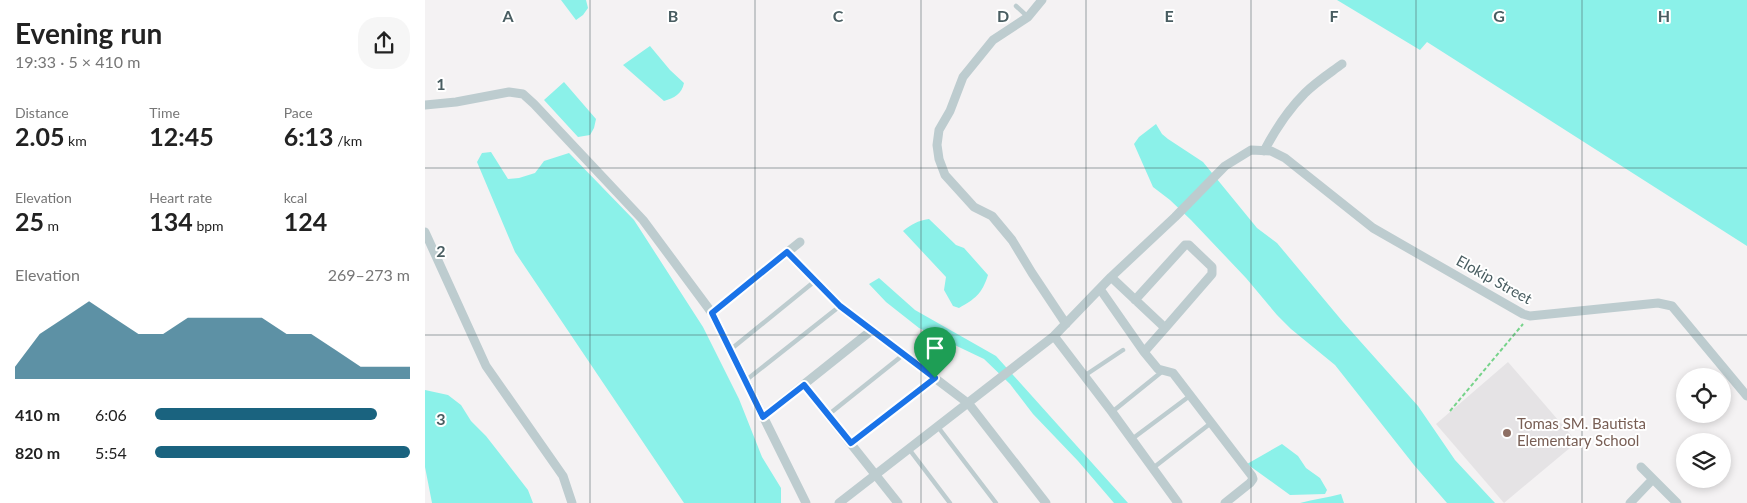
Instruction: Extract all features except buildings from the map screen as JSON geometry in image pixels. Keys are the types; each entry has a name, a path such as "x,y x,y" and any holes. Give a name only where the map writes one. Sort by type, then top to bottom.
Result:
{"street":[{"path":"1042,0 1028,17 993,40 963,77 950,111 939,130 937,145 945,176 974,207 992,216 1012,240 1066,324"},
{"path":"839,503 969,404 1054,336 1111,277 1175,217 1225,166 1251,150 1264,151 1290,108 1304,94 1342,64"},
{"path":"425,105 456,102 509,92 523,94 643,220 712,313 806,503"},
{"name":"Elokip Street","path":"1264,151 1271,151 1300,169 1373,228 1523,314 1530,316 1658,303 1672,306 1747,396"},
{"path":"425,232 486,366 563,476 571,503"},
{"path":"712,313 800,242"},
{"path":"1135,300 1185,245 1189,245 1212,267 1212,274 1144,352"},
{"path":"787,252 840,306 969,404 1043,502"},
{"path":"1111,277 1165,326"},
{"path":"1100,289 1144,352 1158,369 1173,373 1252,476 1253,480 1225,503"},
{"path":"763,417 872,330"},
{"path":"1054,336 1113,412 1178,503"},
{"path":"804,385 898,503"},
{"path":"1641,467 1677,503"},
{"path":"1630,503 1653,479"}],"lane":[{"path":"1016,6 1028,17"},
{"path":"730,350 815,281"},
{"path":"745,381 840,306"},
{"path":"1085,376 1123,350"},
{"path":"828,415 904,354"},
{"path":"1113,412 1164,370"},
{"path":"851,443 935,378"},
{"path":"1132,439 1191,395"},
{"path":"1153,468 1212,422"},
{"path":"938,427 996,503"},
{"path":"909,449 950,503"}],"path":[{"path":"1450,411 1530,316"}],"shaded area":[{"name":"Tomas SM. Bautista Elementary School","path":"1508,362 1577,442 1504,503 1436,424"}],"water":[{"path":"561,0 586,0 588,8 576,20"},
{"path":"1337,0 1747,0 1747,246 1427,42 1420,50"},
{"path":"650,46 670,70 684,83 677,95 664,101 623,65"},
{"path":"564,82 596,119 590,135 578,137 544,100"},
{"path":"1156,124 1162,134 1168,139 1203,162 1257,228 1277,243 1343,322 1418,406 1455,460 1495,503 1447,503 1414,465 1335,365 1291,329 1191,220 1153,187 1134,144 1139,137"},
{"path":"491,152 508,179 535,173 544,161 569,153 634,220 703,327 739,399 762,457 781,488 781,503 684,503 515,252 477,162 482,153"},
{"path":"929,219 956,245 964,248 988,275 977,295 959,308 953,306 944,290 946,277 903,231 915,223"},
{"path":"879,278 915,310 996,356 1128,503 1114,503 1078,461 1033,414 1010,384 984,359 919,328 886,302 869,284"},
{"path":"425,390 448,395 461,405 471,421 486,436 528,490 533,503 432,503 425,467"},
{"path":"1282,444 1298,456 1306,468 1320,478 1327,490 1325,494 1290,495 1247,464"},
{"path":"1341,494 1344,503 1300,503 1331,497"}],"place":[{"name":"Tomas SM. Bautista Elementary School","path":"1507,433"}],"route":[{"path":"787,252 840,306 935,378 851,443 804,385 763,417 712,313 787,252"}]}
